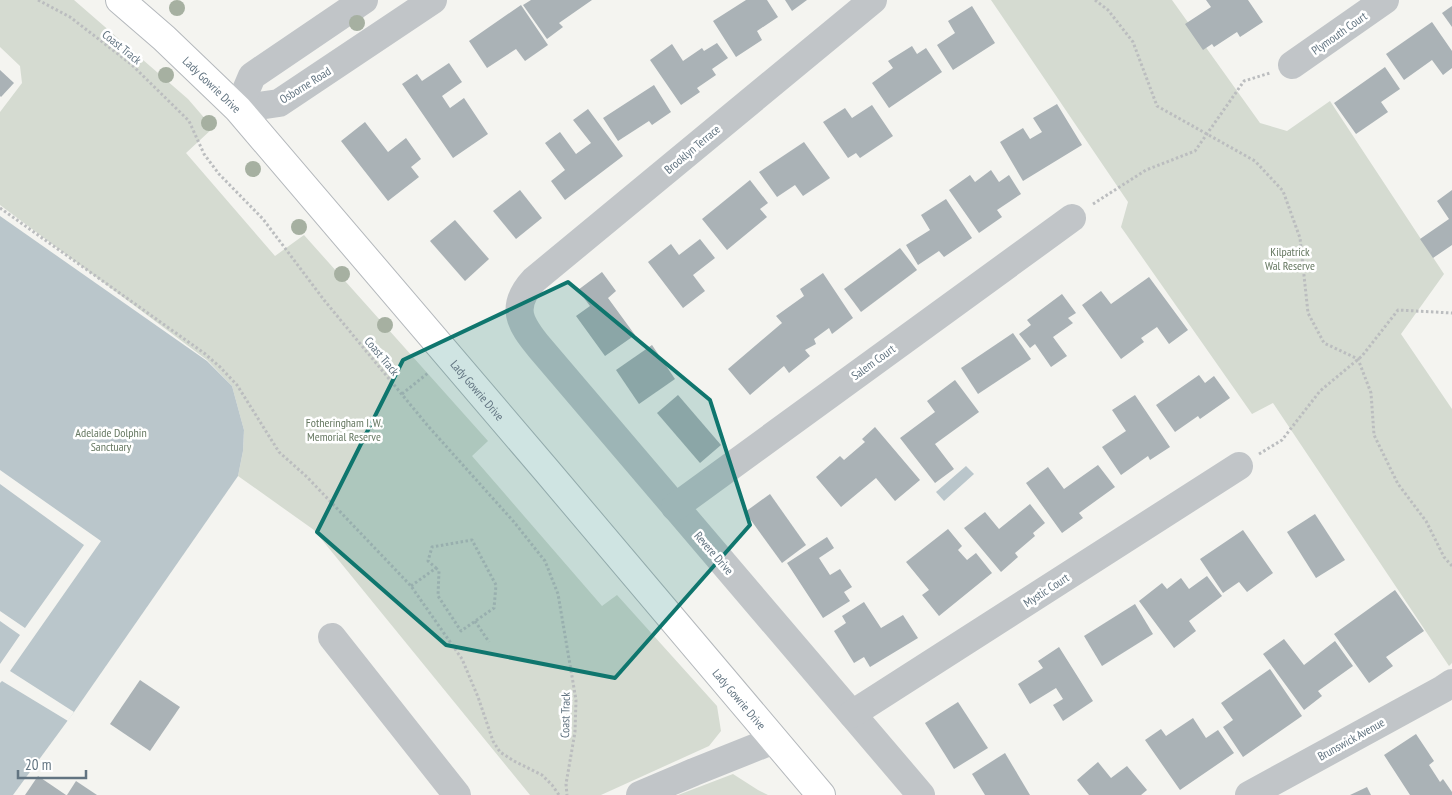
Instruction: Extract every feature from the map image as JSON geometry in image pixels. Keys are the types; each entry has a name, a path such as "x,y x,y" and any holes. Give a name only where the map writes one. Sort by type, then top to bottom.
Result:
{"main road":[{"name":"Lady Gowrie Drive","path":"120,0 164,38 238,109 821,795"}],"street":[{"path":"238,109 252,76 364,0"},
{"name":"Osborne Road","path":"238,109 279,103 433,0"},
{"name":"Brooklyn Terrace","path":"519,305 524,291 534,280 873,0"},
{"name":"Plymouth Court","path":"1292,65 1385,0"},
{"name":"Salem Court","path":"675,507 1072,218"},
{"name":"Revere Drive","path":"519,305 520,319 526,331 921,795"},
{"name":"Mystic Court","path":"852,714 1239,466"},
{"path":"332,637 457,795"},
{"name":"Brunswick Avenue","path":"1249,795 1449,691"},
{"path":"640,795 774,740"}],"path":[{"name":"Coast Track","path":"38,0 70,17 132,64 189,122 204,154 219,174 263,219 318,292 428,426 514,522 545,560 558,594 576,700 575,732 566,784 567,795"},
{"path":"1095,0 1108,10 1133,42 1157,106 1255,161 1283,191 1300,238 1308,313 1324,343 1358,359 1371,393 1374,435 1398,484 1426,521 1444,557 1452,566"},
{"path":"1072,218 1146,170 1195,151 1244,81 1292,65"},
{"path":"0,208 196,347 220,367 237,385 279,452 307,478 411,586 462,659 500,752 542,775 559,795"},
{"path":"1239,466 1282,440 1320,391 1358,359 1398,310 1452,313"},
{"path":"402,394 428,373"},
{"path":"472,540 496,586 494,608 461,632 438,596 440,571 436,568 428,561 432,547 472,540"},
{"path":"411,586 436,568"},
{"path":"475,621 489,642"}],"highlighted area":[{"path":"568,282 710,400 750,525 615,678 446,645 317,532 403,360"}],"green space":[{"name":"Fotheringham I. W. Memorial Reserve","path":"0,0 74,0 188,99 213,128 186,153 275,256 304,235 488,441 472,456 602,606 617,595 717,706 721,731 709,746 601,795 530,795 314,530 238,476 243,451 244,430 232,386 207,360 0,205 0,112 22,83 20,66 0,47"},
{"name":"Kilpatrick Wal Reserve","path":"991,0 1172,0 1260,123 1287,131 1330,101 1444,274 1401,334 1452,409 1452,663 1449,666 1273,403 1252,414 1121,227 1128,202"},
{"path":"733,774 768,795 678,795"}],"shaded area":[{"name":"Adelaide Dolphin Sanctuary","path":"0,216 207,361 232,386 244,430 243,451 238,476 74,712 13,795 0,795"},
{"path":"966,466 974,474 944,501 936,492"}],"pier":[{"path":"0,470 101,541 10,671 74,712 68,721 2,681 0,683 0,664 20,635 0,621 0,611 25,628 84,545 0,484"}],"building":[{"path":"531,0 592,0 559,23 563,27 547,39 523,5"},
{"path":"746,0 767,0 778,17 757,31 762,40 736,57 713,21"},
{"path":"785,0 807,0 792,11"},
{"path":"1206,0 1248,0 1263,22 1240,37 1237,32 1214,47 1212,44 1203,50 1185,24 1211,7"},
{"path":"521,5 548,45 525,61 516,49 487,68 469,41"},
{"path":"972,6 995,43 953,70 937,45 955,33 948,21"},
{"path":"1452,6 1452,27 1442,13"},
{"path":"1432,22 1452,51 1452,68 1443,75 1432,60 1404,80 1386,54"},
{"path":"717,43 728,58 712,69 716,75 697,88 700,92 681,105 650,60 672,44 683,61 702,48 704,51"},
{"path":"912,46 917,54 926,48 942,72 889,108 872,83 893,68 888,61"},
{"path":"449,63 462,82 442,96 450,108 464,98 488,134 453,158 402,84 417,74 422,81"},
{"path":"1385,67 1400,89 1381,102 1388,112 1356,134 1334,103"},
{"path":"0,70 14,83 1,97 0,96"},
{"path":"654,85 671,112 652,125 649,121 618,141 603,118"},
{"path":"1057,104 1082,145 1023,181 1000,142 1023,128 1030,139 1042,132 1033,118"},
{"path":"872,105 893,136 860,158 856,153 848,158 823,122 845,108 852,118"},
{"path":"588,109 623,156 565,200 551,181 565,170 545,143 560,132 576,154 591,143 573,120"},
{"path":"365,122 388,152 406,138 421,159 411,167 419,177 388,201 341,141"},
{"path":"804,142 830,178 803,196 795,185 777,197 759,172"},
{"path":"991,170 999,182 1009,175 1021,194 997,210 1002,217 979,233 949,190 970,175 975,182"},
{"path":"750,180 768,203 760,209 767,217 727,250 702,219"},
{"path":"520,190 542,218 516,239 493,211"},
{"path":"1452,190 1452,245 1433,258 1420,239 1449,219 1437,201"},
{"path":"946,199 972,238 944,257 939,251 918,265 906,245 930,230 921,215"},
{"path":"455,220 489,259 465,281 430,241"},
{"path":"700,239 715,258 693,275 705,291 683,308 648,262 671,244 679,255"},
{"path":"900,248 917,270 861,312 844,289"},
{"path":"602,272 616,291 608,298 635,335 605,356 576,316 590,306 578,290"},
{"path":"823,273 853,318 832,334 829,328 814,339 816,344 805,350 810,356 789,373 784,366 750,395 728,369 782,323 776,316 804,296 800,289"},
{"path":"1149,277 1188,330 1169,344 1157,327 1141,338 1144,342 1121,359 1082,305 1101,291 1111,304"},
{"path":"1062,294 1076,313 1068,318 1073,323 1053,337 1067,356 1051,367 1035,344 1030,348 1019,334 1031,325 1027,320"},
{"path":"1013,333 1031,359 978,394 961,368"},
{"path":"652,345 675,379 639,404 616,370"},
{"path":"1199,375 1205,383 1214,376 1230,398 1200,419 1198,416 1175,432 1156,405"},
{"path":"955,380 979,412 935,444 954,469 935,483 900,438 935,412 927,401"},
{"path":"678,395 721,445 700,463 657,413"},
{"path":"1135,395 1170,447 1150,460 1148,456 1121,475 1102,447 1126,431 1112,410"},
{"path":"875,427 920,480 895,501 876,478 841,507 816,477 840,456 844,460 865,442 862,439"},
{"path":"1098,465 1115,487 1079,513 1083,518 1062,533 1026,483 1048,467 1064,489"},
{"path":"770,494 806,545 782,563 745,512"},
{"path":"1030,504 1045,523 1033,533 1035,536 1015,553 1018,557 1001,572 964,528 985,512 999,529"},
{"path":"1315,514 1345,560 1316,578 1287,532"},
{"path":"948,529 962,546 958,550 967,560 976,553 992,573 939,616 922,595 929,590 906,562"},
{"path":"1243,530 1273,573 1247,592 1239,582 1223,593 1200,559"},
{"path":"827,537 834,548 819,558 830,575 840,569 852,587 844,592 850,601 823,618 787,563"},
{"path":"1207,576 1222,596 1189,621 1196,631 1174,648 1139,601 1162,583 1167,589 1181,578 1189,589"},
{"path":"1395,590 1424,631 1386,657 1393,666 1369,683 1334,634"},
{"path":"864,602 881,628 903,615 918,638 870,667 864,657 854,663 834,631 846,623 842,616"},
{"path":"1135,604 1153,634 1102,666 1084,636"},
{"path":"1284,639 1304,665 1335,641 1353,666 1318,691 1322,696 1304,710 1263,654"},
{"path":"1059,647 1093,701 1063,721 1053,705 1063,699 1056,688 1030,704 1018,684 1043,668 1038,661"},
{"path":"1270,669 1302,716 1243,757 1223,727 1233,720 1221,703"},
{"path":"140,680 180,707 150,751 110,724"},
{"path":"958,702 988,748 954,769 925,723"},
{"path":"1193,718 1206,738 1218,730 1234,753 1180,790 1145,740 1161,729 1166,736"},
{"path":"1416,734 1434,761 1429,765 1440,782 1443,779 1452,795 1410,795 1384,755"},
{"path":"1005,753 1030,795 985,795 972,774"},
{"path":"1098,762 1111,778 1127,766 1147,790 1141,795 1089,795 1077,780"},
{"path":"38,776 66,795 25,795"},
{"path":"76,781 97,795 67,795"},
{"path":"1367,787 1371,795 1350,795"}]}
